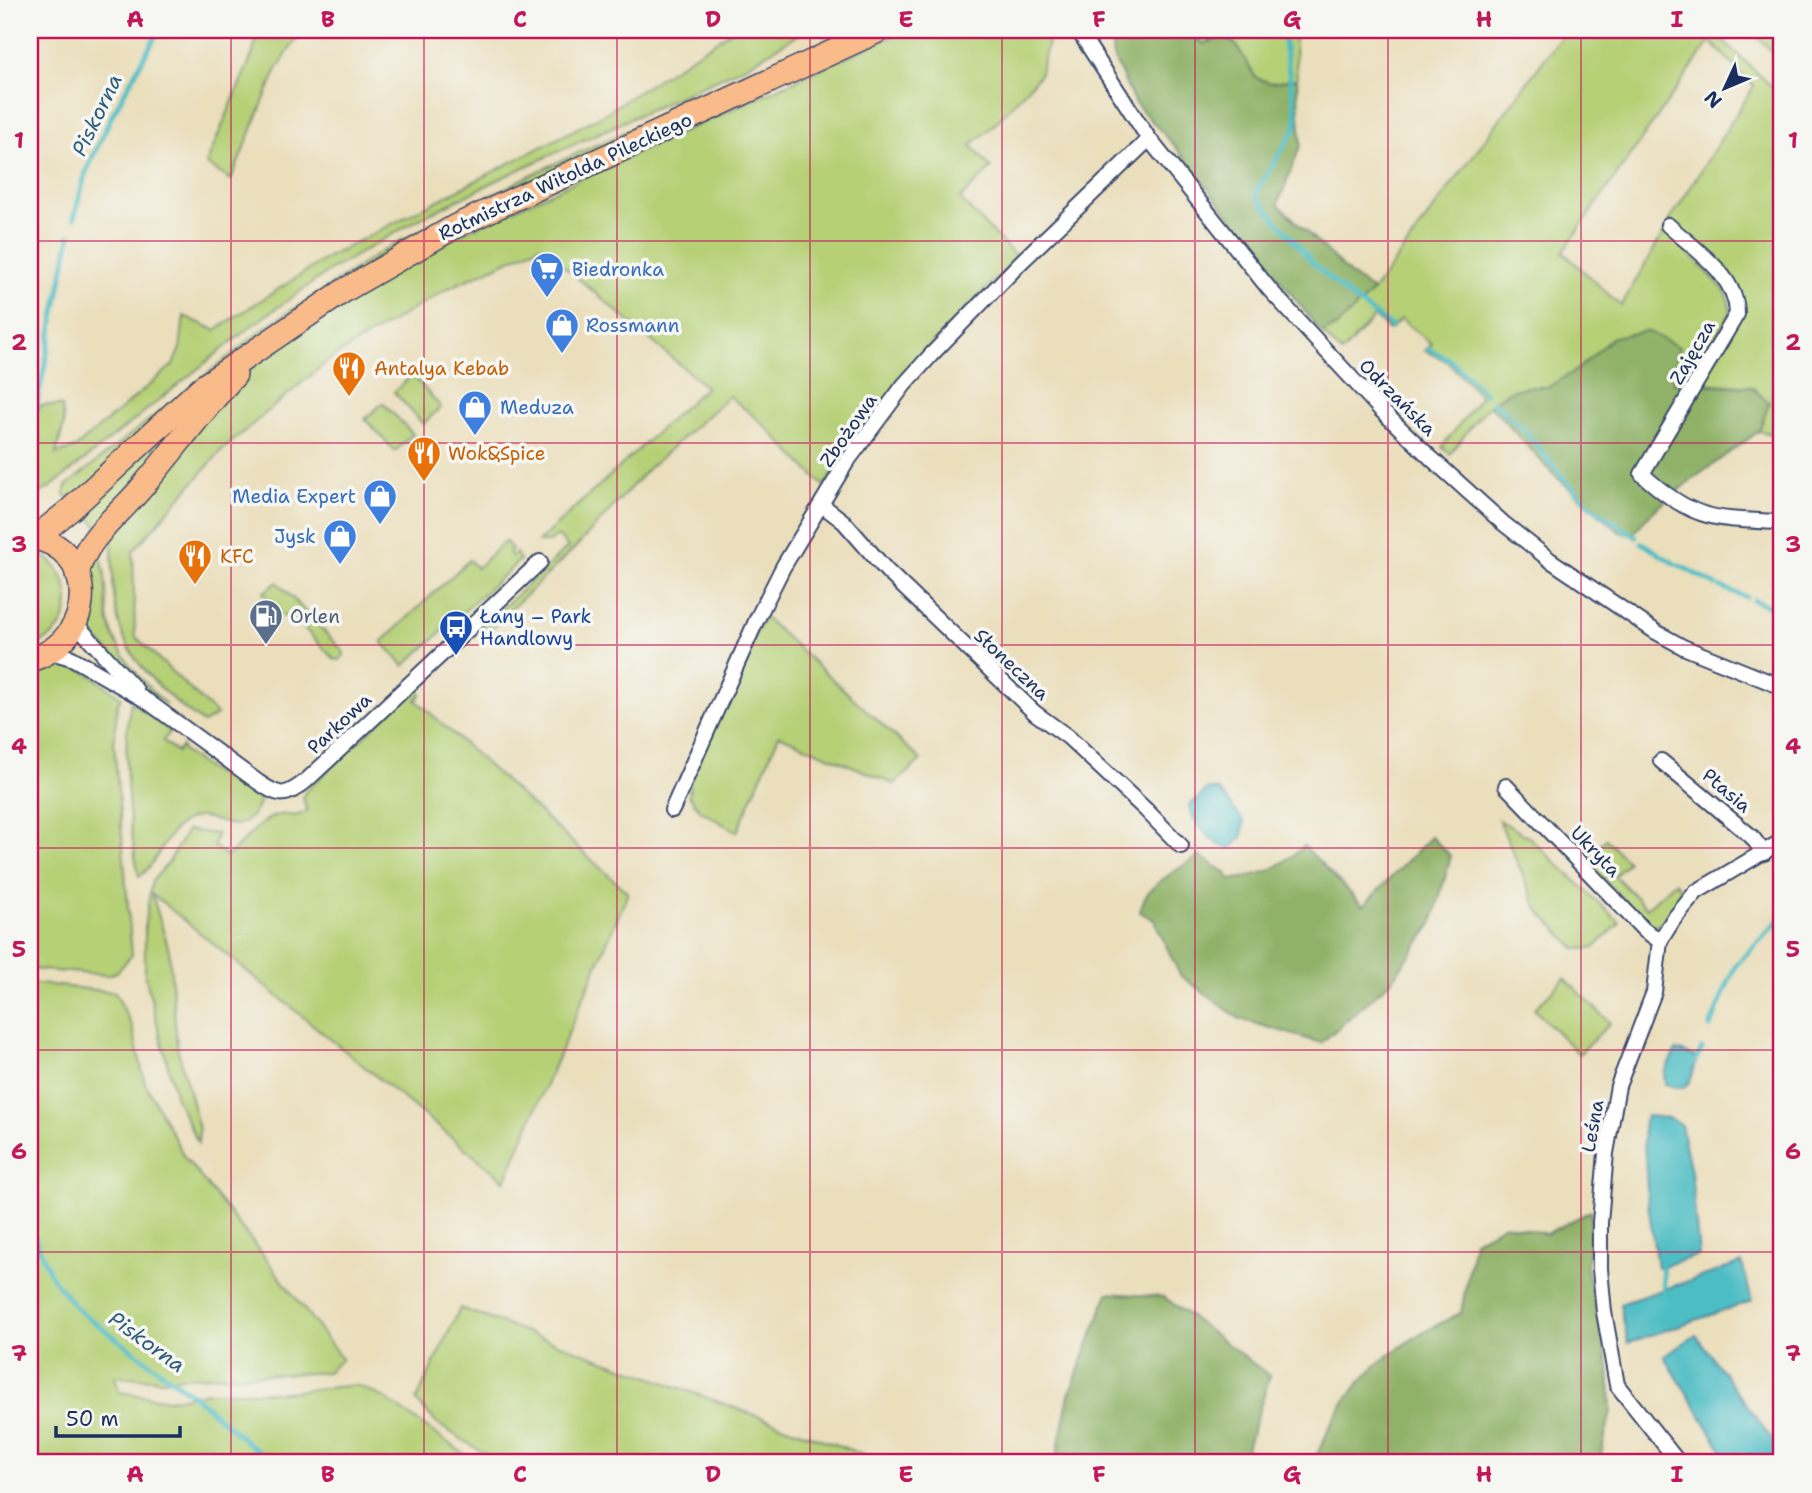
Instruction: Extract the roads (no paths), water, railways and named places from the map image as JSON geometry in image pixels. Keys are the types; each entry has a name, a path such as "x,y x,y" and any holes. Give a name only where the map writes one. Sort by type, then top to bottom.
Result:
{"main road":[{"name":"Rotmistrza Witolda Pileckiego","path":"33,537 51,527 201,388 345,290 456,226 880,30"},
{"name":"Rotmistrza Witolda Pileckiego","path":"77,574 80,561 97,535 137,493 212,400 262,346"},
{"path":"30,660 51,652 67,638 76,625 82,601 77,574 61,552 33,537"}],"street":[{"name":"Odrzańska","path":"1078,30 1149,139 1270,290 1371,400 1432,459 1503,523 1550,560 1656,632 1683,647 1782,687"},
{"name":"Zbożowa","path":"672,810 783,567 846,463 904,385 1021,262 1149,139"},
{"name":"Zajęcza","path":"1668,225 1731,286 1737,301 1737,314 1642,474 1678,504 1704,516 1725,520 1782,522"},
{"name":"Słoneczna","path":"822,505 844,522 887,572 1035,713 1068,737 1181,846"},
{"name":"Parkowa","path":"146,701 258,782 277,794 283,794 306,780 540,562"},
{"path":"76,625 146,701"},
{"path":"51,652 72,658 146,701"},
{"name":"Ptasia","path":"1661,761 1752,837 1764,853"},
{"name":"Ukryta","path":"1506,786 1644,930 1660,941"},
{"name":"Leśna","path":"1679,1463 1617,1385 1604,1312 1600,1269 1600,1223 1606,1153 1618,1086 1654,992 1660,941 1696,892 1782,841"}],"water":[{"path":"1208,789 1219,790 1244,822 1242,837 1231,848 1211,839 1191,812 1189,806"},
{"path":"1676,1050 1697,1057 1691,1079 1682,1088 1665,1084 1664,1073"},
{"path":"1646,1116 1670,1118 1681,1125 1691,1172 1699,1255 1657,1268 1648,1204 1643,1126"},
{"path":"1742,1263 1752,1301 1628,1343 1620,1304"},
{"path":"1696,1335 1782,1453 1782,1463 1730,1463 1664,1356"}],"waterway":[{"name":"Piskorna","path":"74,218 86,172 111,117 159,30"},
{"path":"1282,30 1297,119 1295,129 1257,190 1257,197 1313,263 1348,295 1392,327"},
{"name":"Piskorna","path":"30,441 70,236"},
{"path":"1428,349 1449,359 1486,394"},
{"path":"1493,402 1526,432 1563,478 1591,506 1636,537"},
{"path":"1642,543 1675,564"},
{"path":"1679,565 1716,585"},
{"path":"1721,587 1746,597"},
{"path":"1753,600 1782,611"},
{"path":"1710,1027 1735,966 1782,917"},
{"path":"1694,1062 1702,1049"},
{"name":"Piskorna","path":"30,1227 52,1278 78,1310 198,1399 271,1463"},
{"path":"1662,1266 1664,1289"}],"place":[{"name":"Biedronka","path":"547,299"},
{"name":"Rossmann","path":"562,355"},
{"name":"Antalya Kebab","path":"349,398"},
{"name":"Meduza","path":"475,437"},
{"name":"Wok&Spice","path":"424,483"},
{"name":"Media Expert","path":"380,526"},
{"name":"Jysk","path":"340,566"},
{"name":"KFC","path":"195,586"},
{"name":"Orlen","path":"266,646"},
{"name":"Łany – Park Handlowy","path":"456,657"}]}
